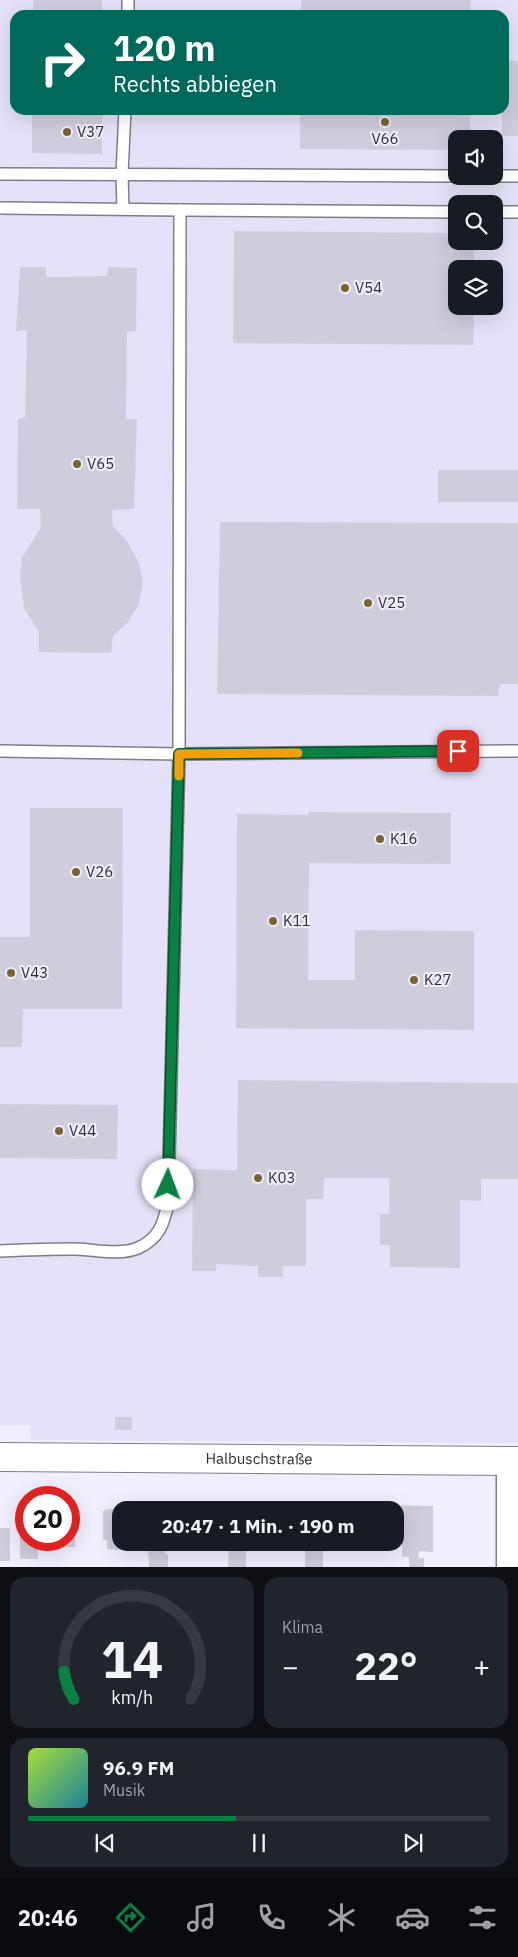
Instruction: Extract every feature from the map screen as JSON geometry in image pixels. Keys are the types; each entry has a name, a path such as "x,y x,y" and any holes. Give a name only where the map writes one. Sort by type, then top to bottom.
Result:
{"street":[{"name":"Halbuschstraße","path":"0,1458 513,1461"},
{"path":"508,1567 513,1461"}],"lane":[{"path":"123,209 122,174 125,115"},
{"path":"0,174 448,176"},
{"path":"503,176 518,176"},
{"path":"0,208 448,212"},
{"path":"0,1251 75,1249 120,1251 138,1248 156,1235 164,1221 168,1203 179,754 180,210"},
{"path":"503,212 518,212"},
{"path":"0,751 179,754 518,751"}],"shaded area":[{"path":"0,0 518,0 518,1443 31,1440 30,1425 0,1426"}],"building":[{"path":"33,0 102,0 102,10 33,10"},
{"path":"301,0 471,0 470,10 301,10"},
{"path":"509,60 518,61 518,136 503,136 502,130 502,115 509,115"},
{"name":"V37","path":"32,115 102,115 102,154 32,153"},
{"name":"V66","path":"300,115 470,115 470,130 448,130 448,150 300,149"},
{"name":"V54","path":"234,231 448,233 448,250 474,250 474,260 448,260 448,315 474,315 473,345 233,343"},
{"name":"V65","path":"20,267 46,267 46,277 107,276 108,267 137,268 136,331 127,332 126,419 137,419 134,509 112,510 113,526 126,540 139,563 143,582 139,604 128,622 113,636 111,653 39,652 39,632 24,608 20,575 22,558 41,527 40,509 17,509 18,419 25,418 27,330 16,331"},
{"path":"438,470 518,470 518,502 438,502"},
{"name":"V25","path":"220,522 518,523 518,684 500,684 498,696 217,694"},
{"name":"V26","path":"30,808 123,808 122,1009 23,1009 22,1047 0,1047 0,937 30,937"},
{"path":"309,812 451,813 451,864 309,863 308,980 355,980 355,930 474,931 474,1030 236,1028 237,814 309,815"},
{"name":"K03","path":"238,1080 518,1083 518,1179 481,1179 481,1201 460,1200 460,1268 390,1267 390,1245 380,1245 380,1214 389,1214 389,1178 324,1178 323,1199 306,1199 306,1266 283,1266 283,1277 258,1277 258,1266 216,1264 216,1271 192,1271 193,1169 237,1170"},
{"name":"V44","path":"0,1104 118,1105 117,1159 0,1158"},
{"path":"115,1417 132,1417 132,1430 115,1430"},
{"path":"404,1505 433,1506 433,1552 419,1551 418,1558 424,1558 424,1567 409,1567 409,1557 402,1557 402,1551 404,1551"},
{"path":"112,1509 112,1549 107,1549 107,1540 103,1540 103,1511"},
{"path":"0,1528 10,1528 10,1561 0,1561"},
{"path":"20,1551 38,1551 38,1559 20,1559"},
{"path":"148,1551 165,1551 165,1555 168,1554 168,1567 149,1567"},
{"path":"229,1551 246,1551 246,1567 228,1567"},
{"path":"305,1551 323,1551 323,1567 305,1567"}],"slow traffic":[{"path":"179,776 179,754 298,753"}],"place":[{"name":"V66","path":"385,122"},
{"name":"V37","path":"67,132"},
{"name":"V54","path":"345,288"},
{"name":"V65","path":"77,464"},
{"name":"V25","path":"368,603"},
{"name":"K16","path":"380,839"},
{"name":"V26","path":"76,872"},
{"name":"K11","path":"273,921"},
{"name":"V43","path":"11,973"},
{"name":"K27","path":"414,980"},
{"name":"V44","path":"59,1131"},
{"name":"K03","path":"258,1178"}],"route":[{"path":"168,1185 179,754 458,751"}]}
